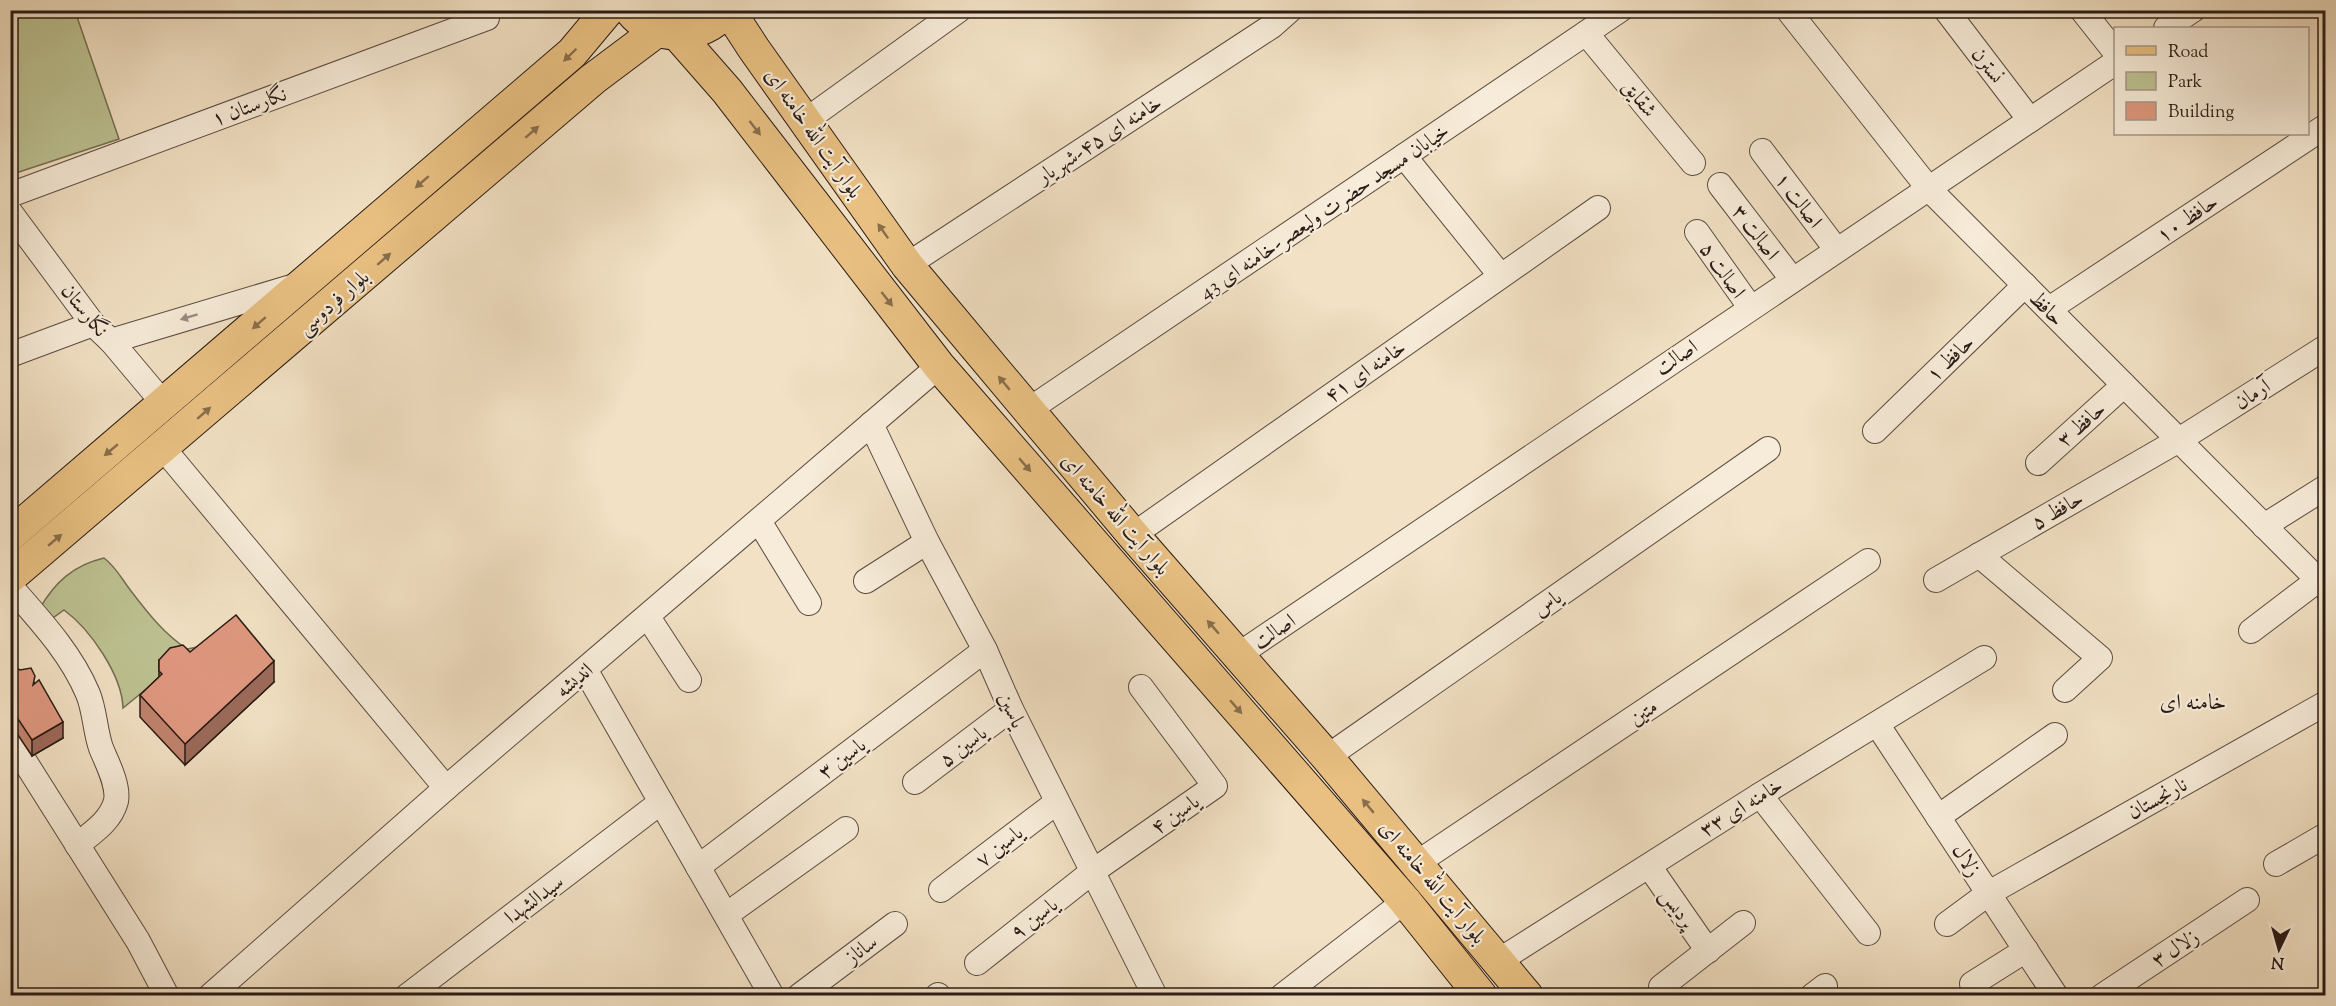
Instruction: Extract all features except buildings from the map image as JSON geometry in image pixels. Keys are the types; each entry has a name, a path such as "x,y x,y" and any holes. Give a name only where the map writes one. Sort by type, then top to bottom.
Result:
{"main road":[{"name":"بلوار فردوسی","path":"10,535 573,53 608,10"},
{"name":"بلوار آیت الله خامنه ای","path":"630,10 639,20 667,33 727,91 939,366 1405,901 1481,996"},
{"path":"667,33 701,30 727,10"},
{"name":"بلوار آیت الله خامنه ای","path":"735,10 739,26 907,265 1027,411 1418,863 1500,960 1527,996"},
{"name":"بلوار فردوسی","path":"10,577 593,79 667,33"},
{"path":"727,91 730,80 745,63 759,62 770,69"}],"street":[{"path":"806,121 959,10"},
{"name":"خامنه ای ۴۵-شهریار","path":"907,265 1272,26 1290,10"},
{"name":"خیابان مسجد حضرت ولیعصر-خامنه ای 43","path":"1027,411 1620,10"},
{"name":"حافظ","path":"1788,10 1929,189 2264,526 2323,580"},
{"name":"نسترن","path":"1946,10 2030,120"},
{"path":"2082,10 2114,52"},
{"path":"2168,27 2193,10"},
{"name":"نگارستان ۱","path":"10,195 487,18"},
{"name":"شقایق","path":"1586,33 1693,163"},
{"name":"اصالت","path":"1239,656 1750,307 2114,63"},
{"name":"حافظ ۱۰","path":"2049,309 2325,126"},
{"name":"اصالت ۱","path":"1762,151 1836,249"},
{"path":"1404,156 1500,275"},
{"name":"اصالت ۳","path":"1720,184 1792,279"},
{"name":"خامنه ای ۴۱","path":"1133,535 1598,208"},
{"name":"نگارستان","path":"10,212 93,324 111,341 164,405"},
{"name":"اصالت ۵","path":"1697,232 1750,307"},
{"path":"111,341 306,282"},
{"name":"حافظ ۱","path":"1875,431 2025,285"},
{"path":"10,355 93,324"},
{"name":"آرمان","path":"2179,440 2325,347"},
{"name":"اندیشه","path":"210,996 446,788 586,671 939,366"},
{"name":"حافظ ۳","path":"2038,463 2124,385"},
{"name":"یاسین","path":"871,424 927,542 985,650 1011,709 1155,996"},
{"name":"حافظ ۵","path":"1936,580 2179,440"},
{"path":"163,448 446,788"},
{"name":"یاس","path":"1327,757 1768,449"},
{"path":"2264,526 2325,487"},
{"path":"759,521 809,603"},
{"path":"866,581 927,542"},
{"path":"1979,555 2100,658 2065,690"},
{"name":"متین","path":"1418,863 1868,561"},
{"path":"2251,631 2323,580"},
{"path":"10,586 48,629 80,678 89,696 100,744 115,784 117,798 104,823 77,845"},
{"path":"648,617 689,680"},
{"name":"یاسین ۳","path":"698,867 985,650"},
{"name":"خامنه ای ۳۳","path":"1500,960 1760,795 1984,658"},
{"path":"586,671 772,996"},
{"name":"یاسین ۴","path":"1092,872 1215,786 1141,687"},
{"name":"نارنجستان","path":"1947,924 1989,893 2325,703"},
{"name":"یاسین ۵","path":"915,782 1011,709"},
{"name":"زلال","path":"1877,724 2056,996"},
{"path":"1938,817 2055,735"},
{"path":"10,738 138,941 167,996"},
{"path":"1760,795 1868,933"},
{"name":"سیدالشهدا","path":"407,996 661,802"},
{"name":"یاسین ۷","path":"941,890 1057,802"},
{"path":"726,915 846,829"},
{"path":"2276,864 2325,836"},
{"name":"پردیس","path":"1649,866 1708,951"},
{"name":"یاسین ۹","path":"977,963 1092,872"},
{"name":"۳ زلال","path":"2102,996 2247,900"},
{"path":"1297,991 1405,901"},
{"path":"1661,987 1743,923"},
{"name":"ساناز","path":"799,996 895,924"},
{"path":"1972,984 2026,950"}],"green space":[{"path":"10,11 75,11 119,139 16,173 11,172"},
{"path":"104,558 163,630 187,649 198,647 123,708 117,681 94,641 64,610 50,620 40,608 52,590 66,576 83,565"}],"district":[{"name":"خامنه ای","path":"2193,701"}]}
